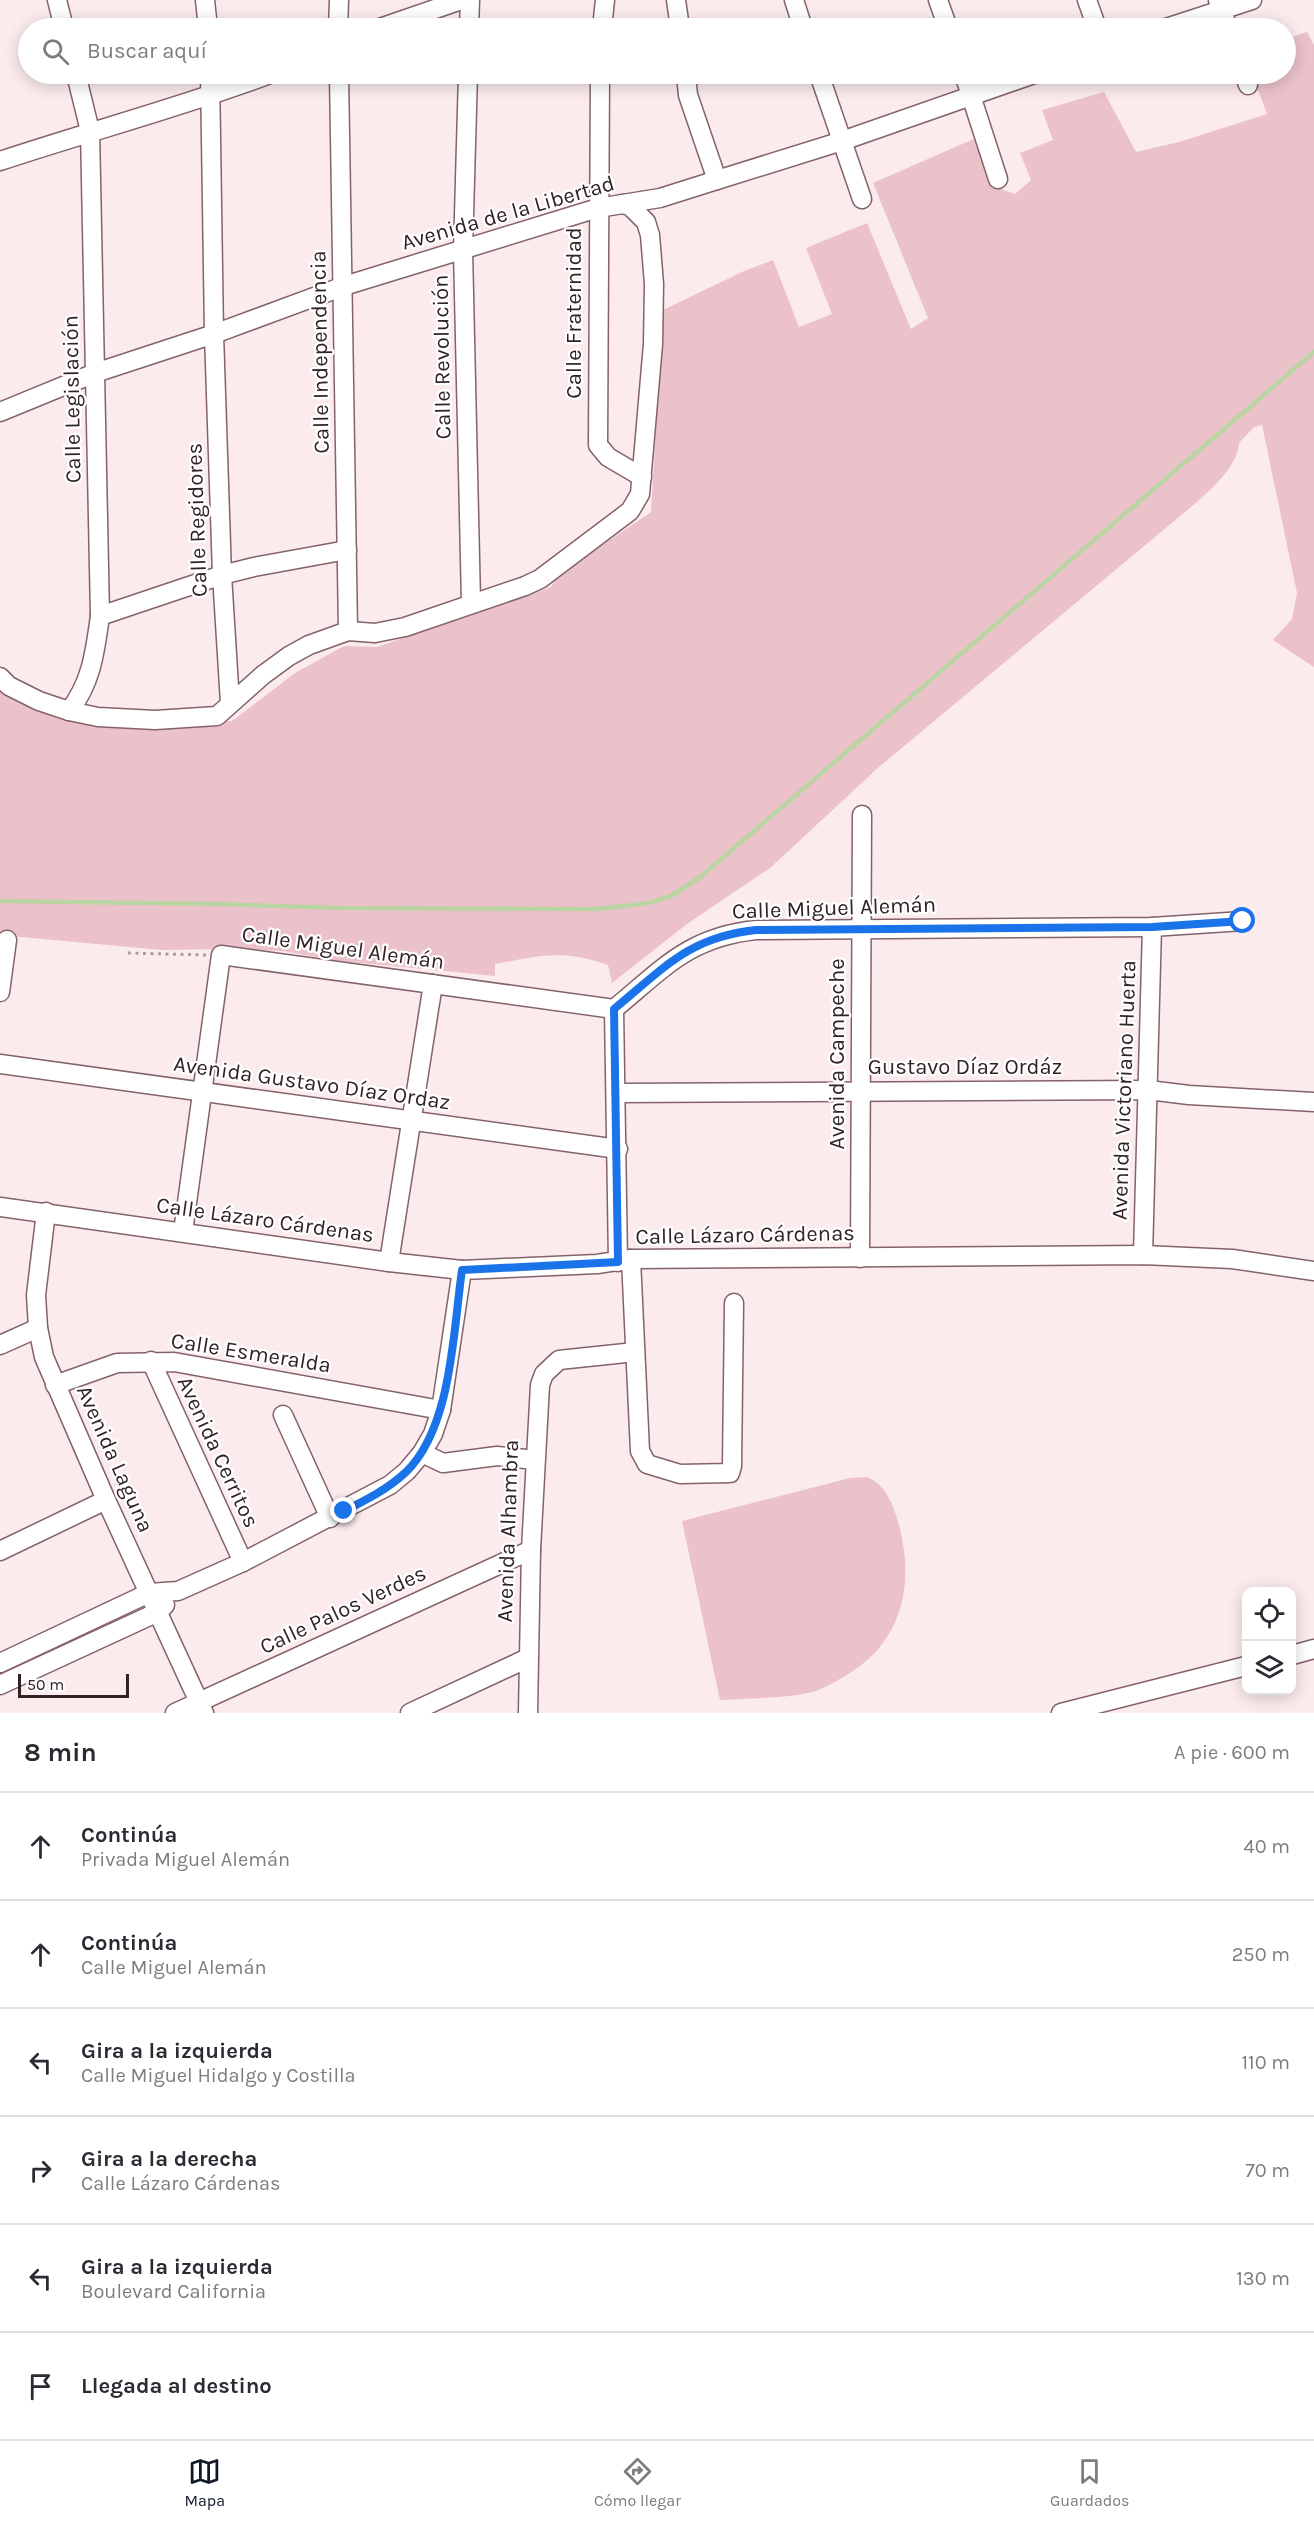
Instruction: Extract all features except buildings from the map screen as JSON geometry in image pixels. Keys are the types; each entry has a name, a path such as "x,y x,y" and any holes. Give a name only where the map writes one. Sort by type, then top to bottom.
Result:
{"street":[{"path":"57,0 62,18"},
{"path":"205,0 207,18"},
{"path":"339,0 339,18"},
{"path":"409,18 461,0"},
{"path":"469,18 470,0"},
{"path":"603,18 604,0"},
{"path":"676,0 679,18"},
{"path":"794,0 800,18"},
{"path":"938,0 944,18"},
{"path":"1087,0 1093,18"},
{"path":"1190,18 1220,5 1252,0"},
{"name":"Calle Legislación","path":"69,711 86,686 93,665 100,616 90,131 78,84"},
{"name":"Calle Regidores","path":"211,84 214,334 222,575 230,704"},
{"path":"0,161 90,131 212,96 244,84"},
{"name":"Calle Independencia","path":"339,84 348,631"},
{"name":"Calle Revolución","path":"468,84 464,250 471,603"},
{"name":"Calle Fraternidad","path":"600,84 598,445 608,458 642,477"},
{"path":"687,84 688,95 717,180"},
{"path":"822,84 861,199"},
{"path":"968,84 998,179"},
{"name":"Avenida de la Libertad","path":"0,412 95,373 214,334 344,286 598,208 660,198 842,141 1004,84"},
{"path":"0,677 9,686 23,694 69,711 127,720 217,716 288,656 309,645 348,631 390,632 540,579 636,504 642,477 653,334 654,284 650,235 646,222 630,206 622,204"},
{"path":"100,616 222,575 347,550"},
{"name":"Avenida Campeche","path":"860,1258 862,815"},
{"name":"Calle Miguel Alemán","path":"220,955 614,1009 681,953 710,939 731,933 756,930 1152,927 1243,921"},
{"name":"Avenida Victoriano Huerta","path":"1143,1255 1152,927"},
{"path":"0,992 7,940"},
{"path":"183,1232 220,955"},
{"path":"389,1262 433,984"},
{"path":"614,1009 624,1261 635,1353 640,1450 647,1464 680,1474 730,1473 732,1466 734,1303"},
{"name":"Avenida Gustavo Díaz Ordaz","path":"0,1064 618,1149"},
{"name":"Gustavo Díaz Ordáz","path":"616,1093 1148,1090 1189,1095 1314,1102"},
{"name":"Calle Lázaro Cárdenas","path":"0,1207 389,1262 462,1270 624,1261 1143,1255 1232,1259 1314,1271"},
{"name":"Avenida Laguna","path":"46,1212 37,1272 38,1328 44,1357 106,1500 202,1707"},
{"path":"0,1663 149,1593 178,1591 243,1562 390,1485 407,1471 422,1453 433,1434 441,1410 462,1270"},
{"path":"0,1345 38,1328"},
{"name":"Avenida Alhambra","path":"528,1713 531,1550 540,1385 544,1374 559,1359 635,1353"},
{"name":"Calle Esmeralda","path":"55,1385 117,1363 151,1361 199,1365 441,1410"},
{"name":"Avenida Cerritos","path":"151,1361 243,1562"},
{"path":"283,1415 330,1518"},
{"path":"422,1453 443,1463 497,1456 535,1460"},
{"path":"2,1544 106,1500"},
{"name":"Calle Palos Verdes","path":"176,1713 202,1707 531,1550"},
{"path":"0,1684 158,1612 178,1591"},
{"path":"1296,1654 1314,1649"},
{"path":"410,1713 528,1658"},
{"path":"1061,1713 1242,1667"}],"path":[{"path":"128,953 220,955"}],"shaded area":[{"path":"1307,32 1314,45 1314,667 1273,640 1292,619 1297,593 1262,425 1254,427 1239,443 1229,468 1197,502 879,767 770,868 687,924 612,983 608,965 577,957 539,957 495,964 495,976 331,960 283,951 161,950 0,935 0,691 30,706 165,727 232,721 295,673 344,646 377,647 551,587 557,576 651,512 663,310 744,271 773,260 799,327 832,314 806,248 867,223 911,329 928,318 873,183 976,138 995,187 1015,194 1031,180 1020,153 1053,140 1042,110 1104,92 1136,152 1179,142 1267,114 1256,84 1296,84 1296,36"},
{"path":"867,1477 879,1485 892,1504 904,1548 904,1591 891,1630 880,1647 864,1663 845,1676 812,1692 766,1698 720,1700 682,1521 850,1478"}],"waterway":[{"path":"0,901 339,908 598,909 649,903 671,896 699,878 1314,352"}],"route":[{"path":"344,1511 390,1485 407,1471 422,1453 433,1434 445,1390 462,1270 618,1262 614,1009 681,953 710,939 731,933 756,930 1152,927 1243,921"}]}
